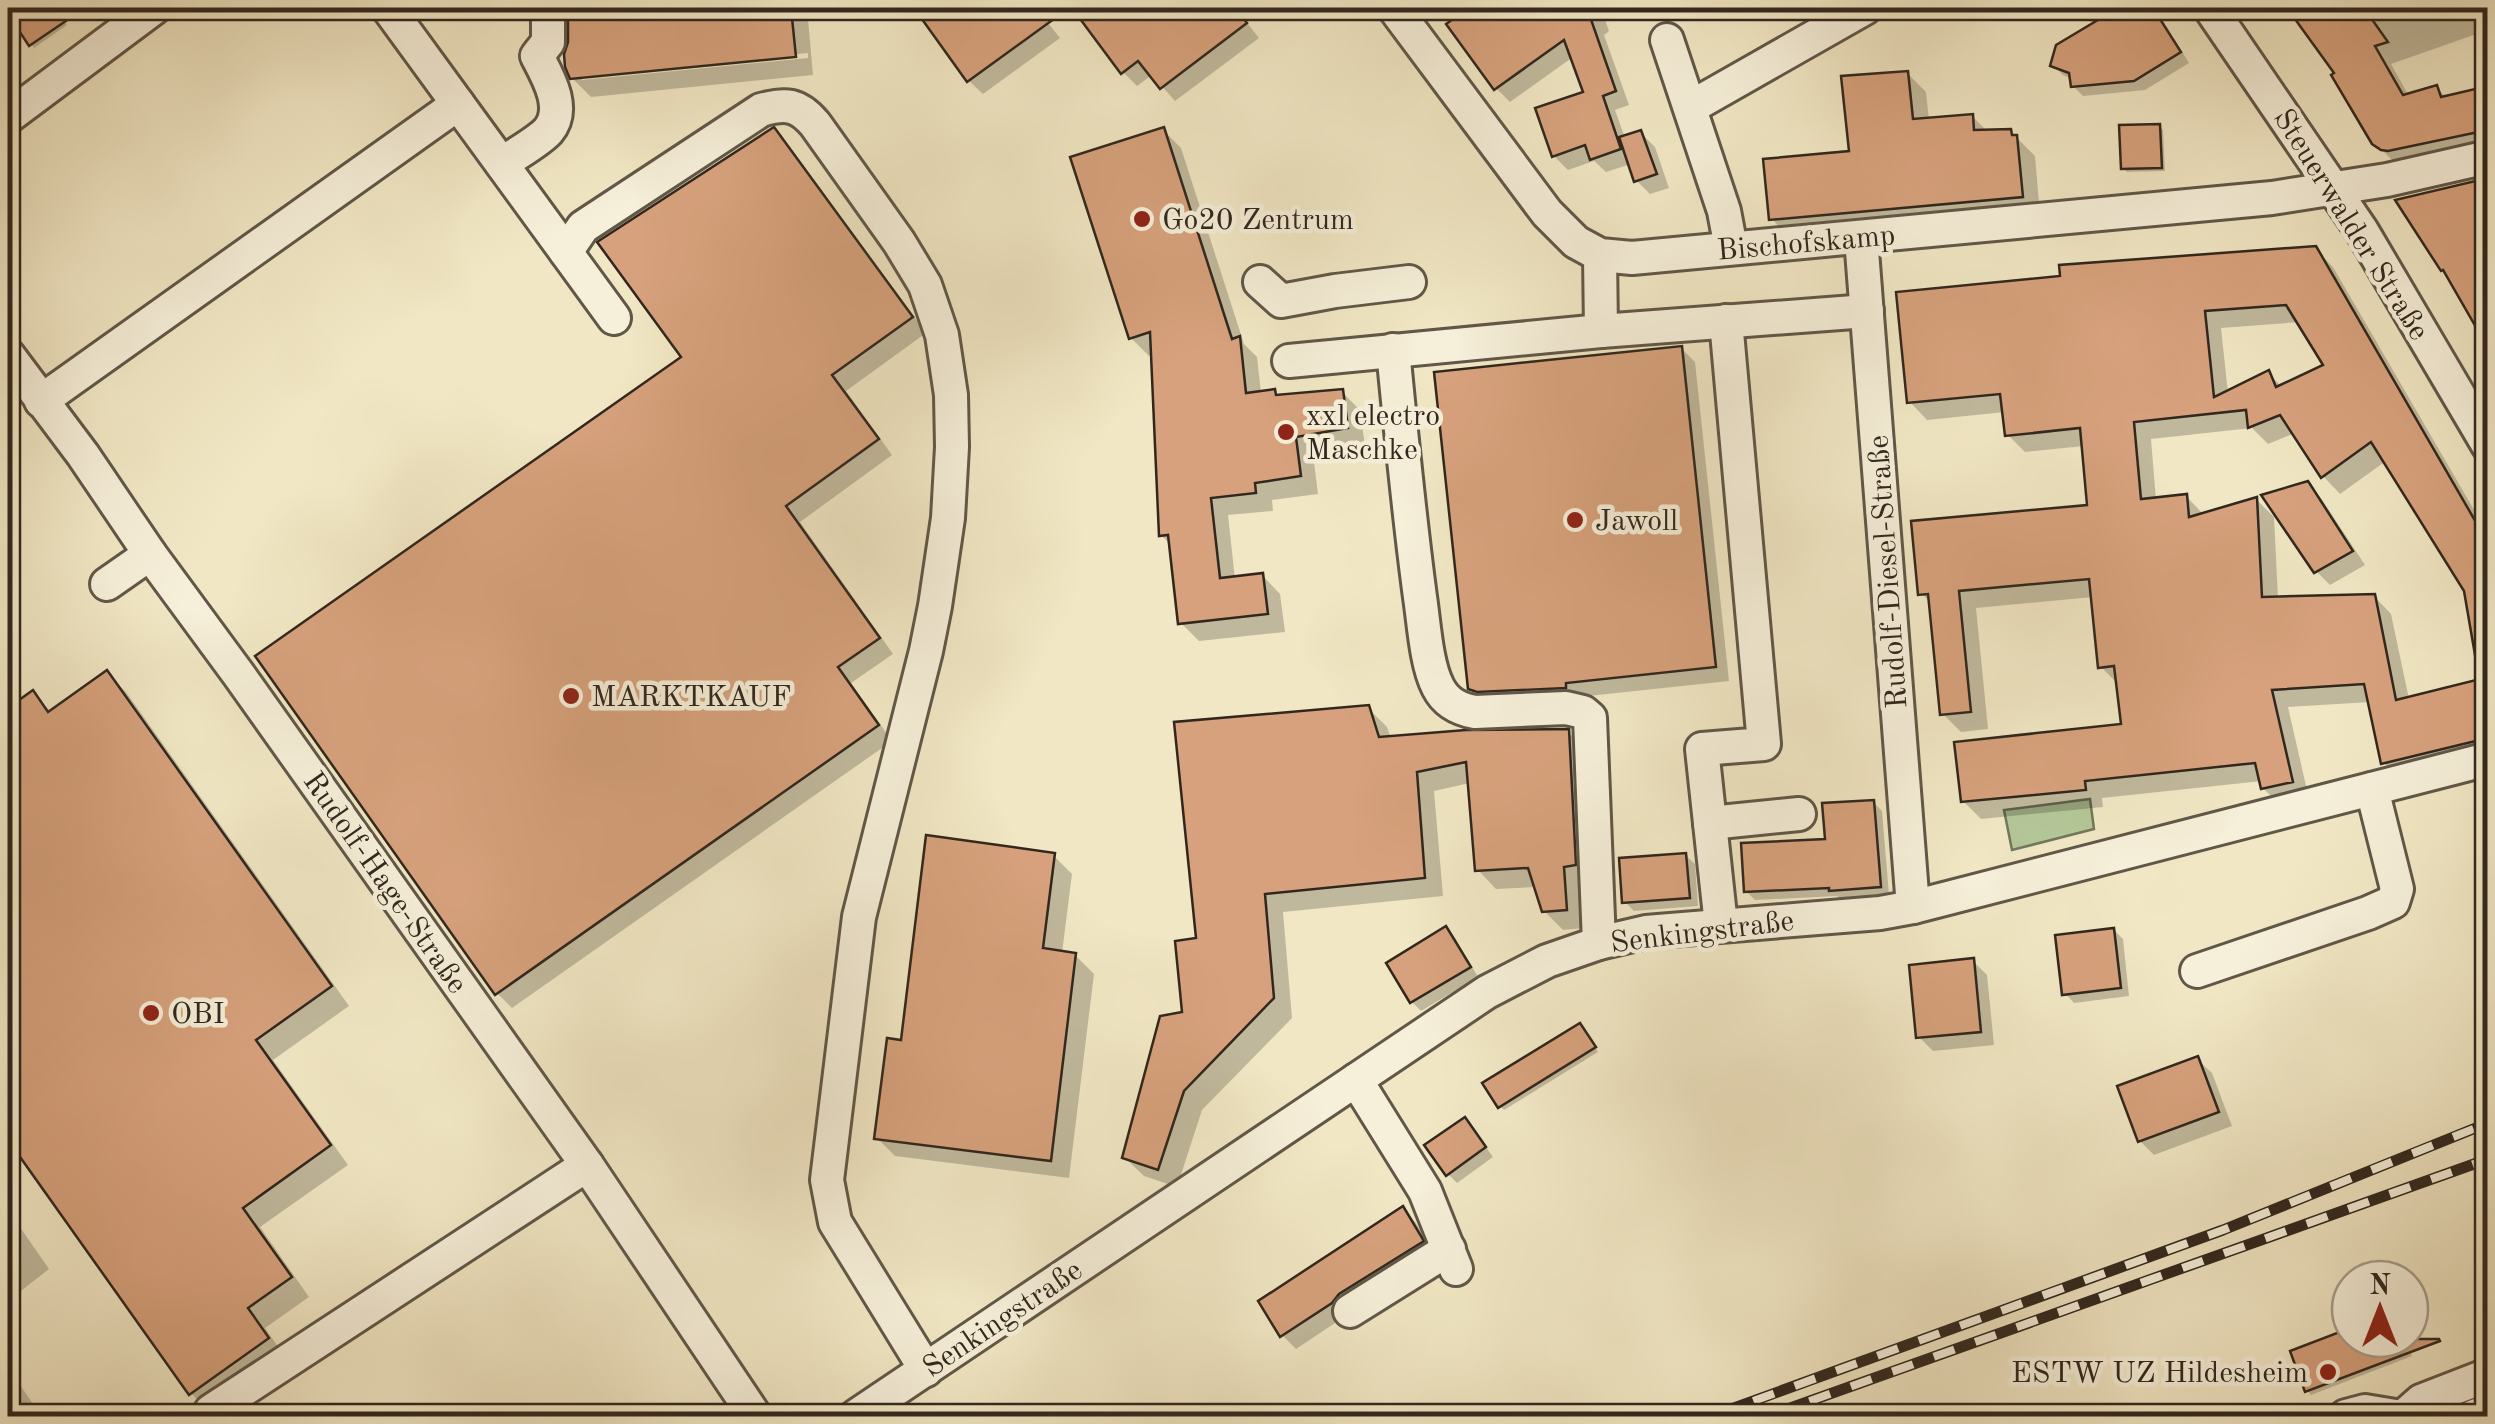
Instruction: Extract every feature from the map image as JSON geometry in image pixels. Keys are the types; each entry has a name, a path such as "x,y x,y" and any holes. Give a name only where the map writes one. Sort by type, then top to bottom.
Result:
{"street":[{"path":"8,116 154,8"},
{"path":"388,8 614,318"},
{"path":"502,164 550,129 556,108 552,84 538,56 548,42 548,8"},
{"path":"1690,108 1865,8"},
{"name":"Steuerwalder Straße","path":"2210,8 2362,230 2488,445"},
{"path":"1385,12 1537,220 1600,255 1601,330"},
{"path":"1668,40 1724,211 1731,248"},
{"path":"41,401 458,104"},
{"path":"566,252 583,227 761,110 796,107 816,124 899,242 936,310 952,423 952,476 943,562 926,651 859,916 828,1180 835,1222 926,1370"},
{"name":"Bischofskamp","path":"1600,255 1632,258 2272,198 2334,190 2488,157"},
{"name":"Rudolf-Diesel-Straße","path":"1861,238 1914,907"},
{"path":"1260,282 1282,301 1335,290 1409,282"},
{"path":"1289,361 1601,330 1867,310"},
{"path":"1721,925 1702,749 1764,744 1726,320"},
{"path":"1393,350 1412,541 1437,685 1451,704 1462,710 1566,708 1590,718 1599,943"},
{"name":"Rudolf-Hage-Straße","path":"8,355 587,1165 754,1416"},
{"path":"108,584 150,554"},
{"name":"Senkingstraße","path":"856,1416 1487,992 1546,961 1646,932 1914,907 2488,759"},
{"path":"2197,971 2393,902 2397,889 2372,789"},
{"path":"1710,823 1799,814"},
{"path":"1350,1311 1452,1259 1425,1190 1356,1080"},
{"path":"211,1411 587,1165"},
{"path":"2404,1416 2421,1401 2488,1374"},
{"path":"2346,1416 2365,1411 2395,1416"},
{"path":"2474,1416 2488,1411"}],"green space":[{"path":"2090,799 2094,829 2012,850 2004,810"}],"building":[{"path":"8,8 85,8 29,46"},
{"path":"568,8 791,8 796,57 570,79 564,54"},
{"path":"914,8 1069,8 967,82"},
{"path":"1072,8 1235,8 1247,23 1160,89 1138,61 1121,74"},
{"path":"1469,8 1587,8 1616,91 1603,96 1621,149 1590,160 1585,145 1552,157 1535,108 1583,92 1564,40 1494,90 1446,24"},
{"path":"2118,8 2153,8 2181,52 2134,81 2071,87 2069,73 2050,66 2056,45"},
{"path":"2287,8 2364,8 2388,42 2375,46 2403,95 2437,85 2441,97 2488,86 2488,130 2381,150 2372,144 2331,75 2334,73"},
{"path":"1908,71 1913,119 1973,114 1974,130 2011,129 2012,135 2017,135 2023,197 1769,220 1763,159 1849,151 1841,76"},
{"path":"2160,124 2162,168 2121,169 2119,125"},
{"name":"MARKTKAUF","path":"774,127 913,317 832,375 879,439 786,506 880,638 838,667 879,725 495,995 255,656 681,357 597,242"},
{"path":"1164,127 1232,339 1240,336 1246,393 1275,389 1276,395 1343,389 1348,428 1296,437 1301,476 1255,483 1256,493 1211,498 1220,578 1263,573 1268,614 1178,624 1168,535 1159,536 1150,332 1129,339 1070,157"},
{"path":"1641,130 1657,174 1634,182 1619,137"},
{"path":"2488,178 2488,348 2443,270 2395,200"},
{"path":"2316,246 2488,543 2488,654 2475,655 2464,591 2371,442 2321,478 2280,415 2248,428 2246,410 2134,422 2141,499 2187,494 2189,517 2257,497 2262,597 2375,594 2396,700 2488,677 2488,738 2381,764 2364,684 2272,690 2293,782 2261,789 2255,763 2085,781 2086,790 1961,802 1954,742 2121,724 2114,666 2098,668 2089,579 1959,591 1971,712 1940,715 1928,594 1918,595 1911,521 2087,505 2080,428 2005,436 2000,394 1907,403 1896,292 2060,276 2059,265","holes":["2286,305 2323,365 2276,387 2269,370 2214,397 2205,311"]},
{"name":"Jawoll","path":"1682,346 1716,667 1566,683 1566,688 1477,692 1468,689 1434,372"},
{"path":"2308,481 2353,551 2314,573 2261,495"},
{"name":"OBI","path":"107,670 332,986 256,1040 331,1145 243,1208 292,1277 248,1308 269,1338 189,1395 8,1140 8,708 33,690 48,712"},
{"path":"1369,705 1379,737 1466,730 1569,729 1576,865 1564,867 1567,910 1542,912 1528,868 1475,871 1466,762 1417,772 1425,878 1265,894 1274,998 1184,1091 1158,1170 1122,1158 1160,1016 1182,1012 1175,941 1196,938 1174,722"},
{"path":"1874,800 1881,887 1744,892 1741,843 1825,839 1822,803"},
{"path":"926,835 1055,853 1043,948 1076,953 1051,1161 874,1139 887,1038 901,1040"},
{"path":"1686,853 1690,898 1622,903 1619,858"},
{"path":"1446,926 1471,967 1410,1003 1386,963"},
{"path":"2114,928 2121,988 2062,995 2055,935"},
{"path":"1974,958 1981,1032 1916,1038 1909,965"},
{"path":"1580,1023 1596,1047 1498,1108 1482,1083"},
{"path":"2198,1056 2219,1112 2138,1142 2117,1086"},
{"path":"1465,1117 1486,1147 1446,1176 1424,1145"},
{"path":"1403,1206 1424,1241 1339,1294 1332,1303 1280,1337 1258,1301"},
{"path":"2330,1336 2330,1359 2392,1359 2305,1392 2290,1351"}],"railway":[{"path":"1712,1416 2223,1230 2488,1123"},
{"path":"1768,1416 2488,1159"}],"place":[{"name":"Go20 Zentrum","path":"1142,219"},
{"name":"xxl electro Maschke","path":"1286,432"},
{"name":"Jawoll","path":"1575,520"},
{"name":"MARKTKAUF","path":"571,696"},
{"name":"OBI","path":"151,1013"},
{"name":"ESTW UZ Hildesheim","path":"2328,1372"}]}
